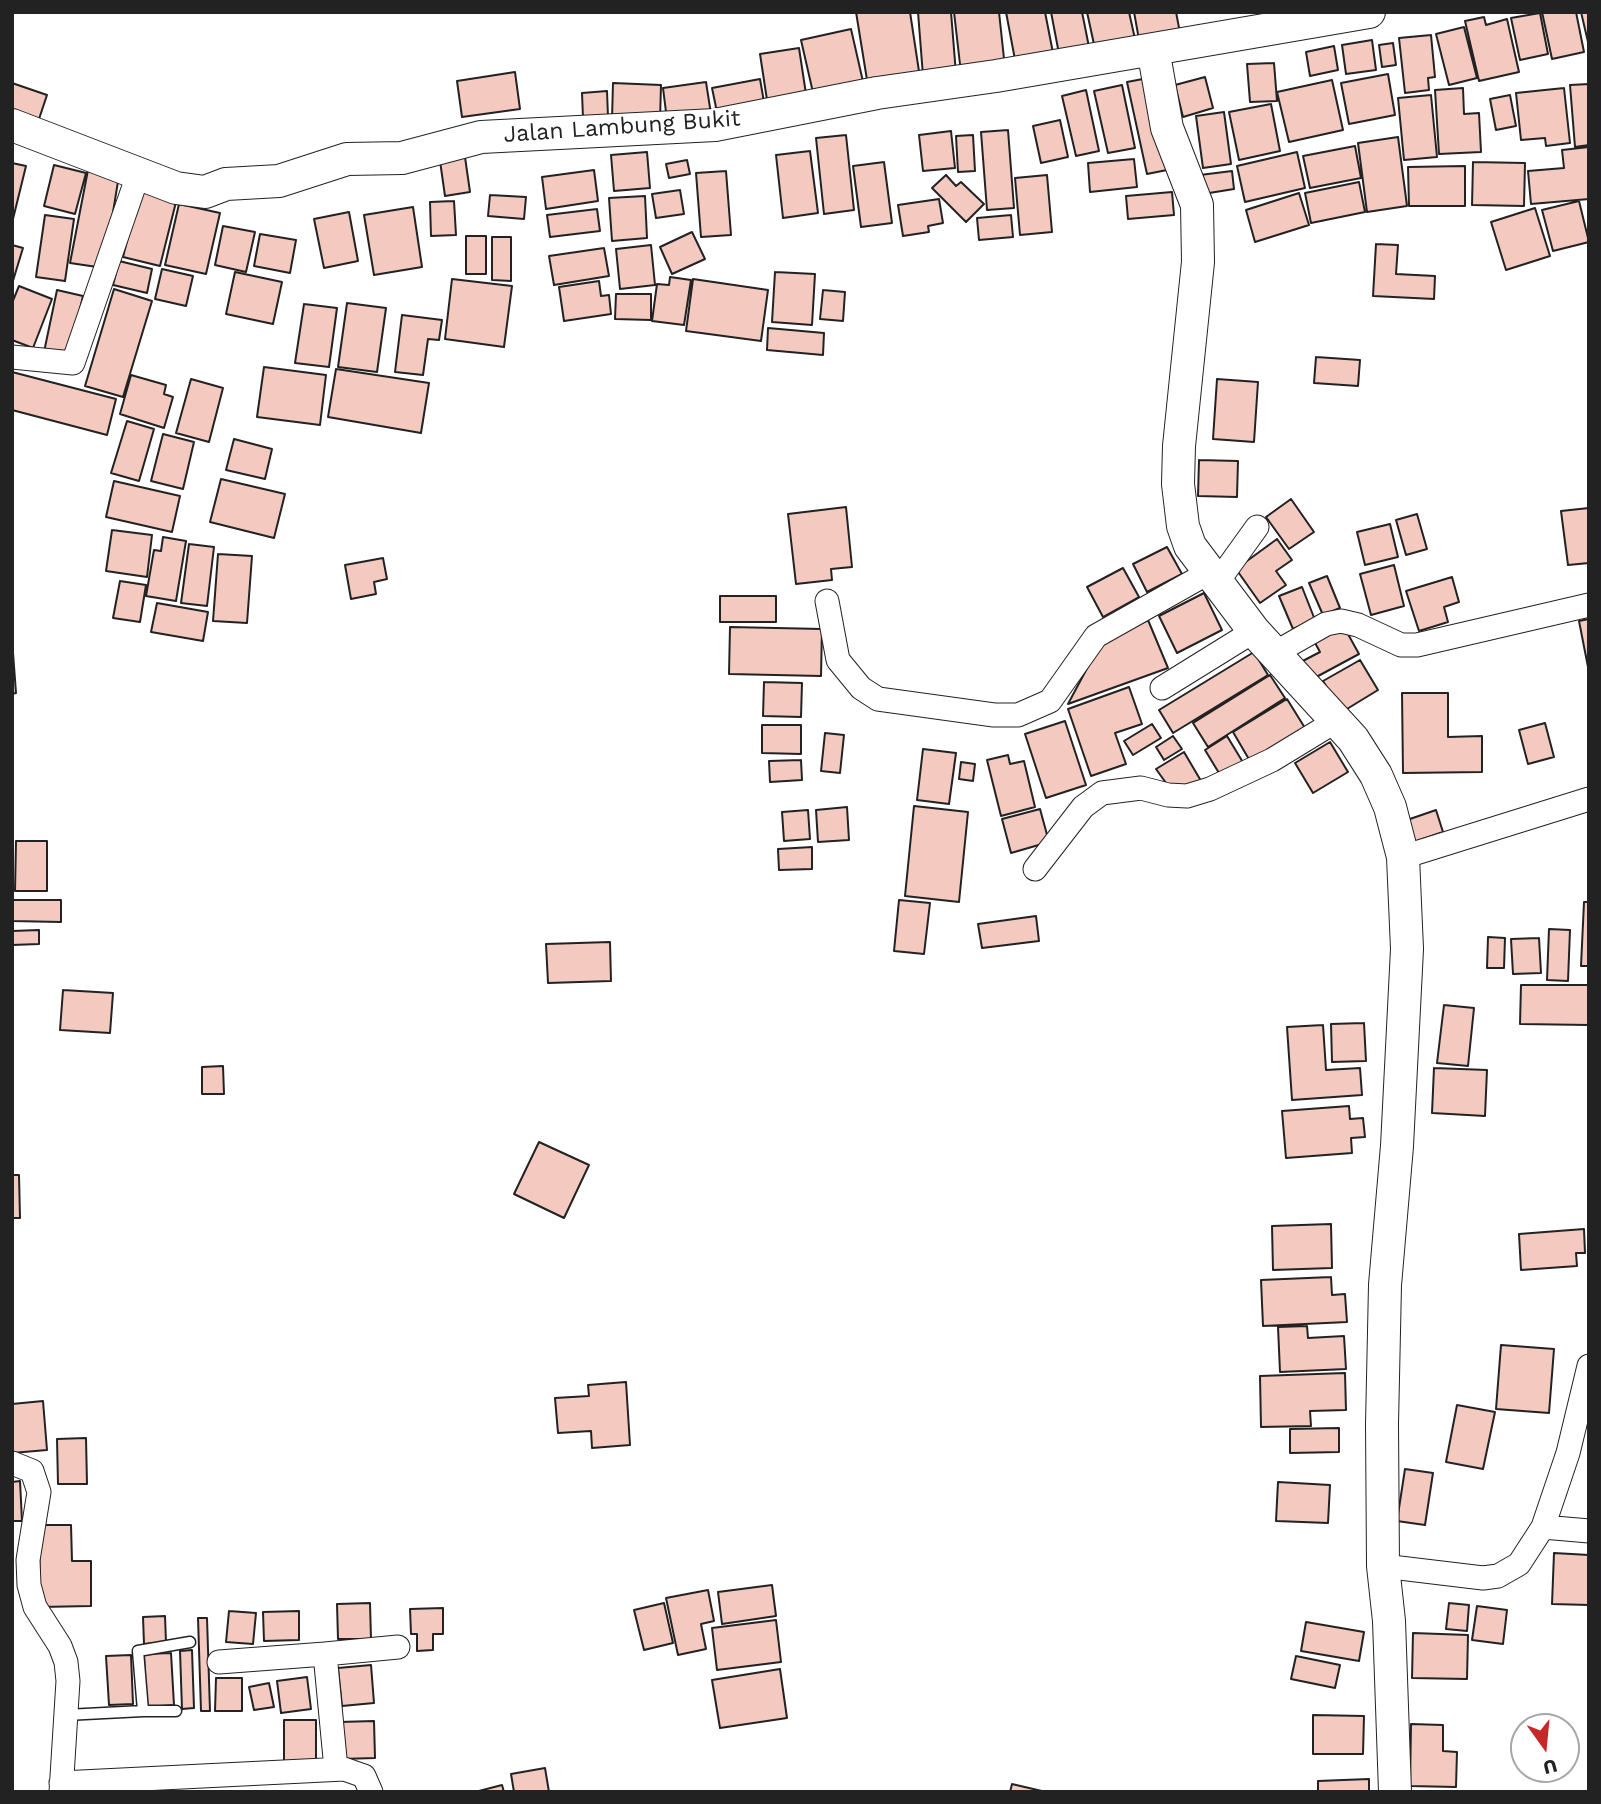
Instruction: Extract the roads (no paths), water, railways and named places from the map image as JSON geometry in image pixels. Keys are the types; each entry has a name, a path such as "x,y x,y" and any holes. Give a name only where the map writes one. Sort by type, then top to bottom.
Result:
{"street":[{"name":"Jalan Lambung Bukit","path":"12,125 176,188 205,192 226,184 279,181 347,159 402,158 481,137 715,125 877,93 1353,14"},
{"path":"1153,48 1167,128 1197,205 1198,262 1178,484 1183,526 1190,546 1212,579 1264,643 1353,739 1377,775 1390,807 1403,857 1407,948 1397,1146 1385,1285 1383,1566 1389,1621 1395,1792"},
{"path":"12,358 73,362 139,172"},
{"path":"827,600 838,660 846,675 878,699 993,715 1018,715 1050,701 1096,636 1212,579 1257,527"},
{"path":"1162,688 1264,643 1341,621 1358,625 1401,645 1417,645 1589,605"},
{"path":"1035,869 1083,807 1102,793 1141,788 1168,795 1187,796 1210,789 1272,760 1336,721"},
{"path":"1403,857 1589,799"},
{"path":"1383,1566 1483,1578 1498,1576 1519,1564 1543,1527 1568,1453 1589,1366"},
{"path":"12,1463 32,1471 39,1492 28,1560 29,1585 35,1607 60,1646 66,1662 66,1715 61,1787 336,1769 364,1776 371,1792"},
{"path":"1543,1527 1589,1531"},
{"path":"219,1662 398,1647"},
{"path":"325,1654 336,1769"}],"lane":[{"path":"143,1711 138,1651 190,1642"},
{"path":"66,1715 176,1711"}]}
